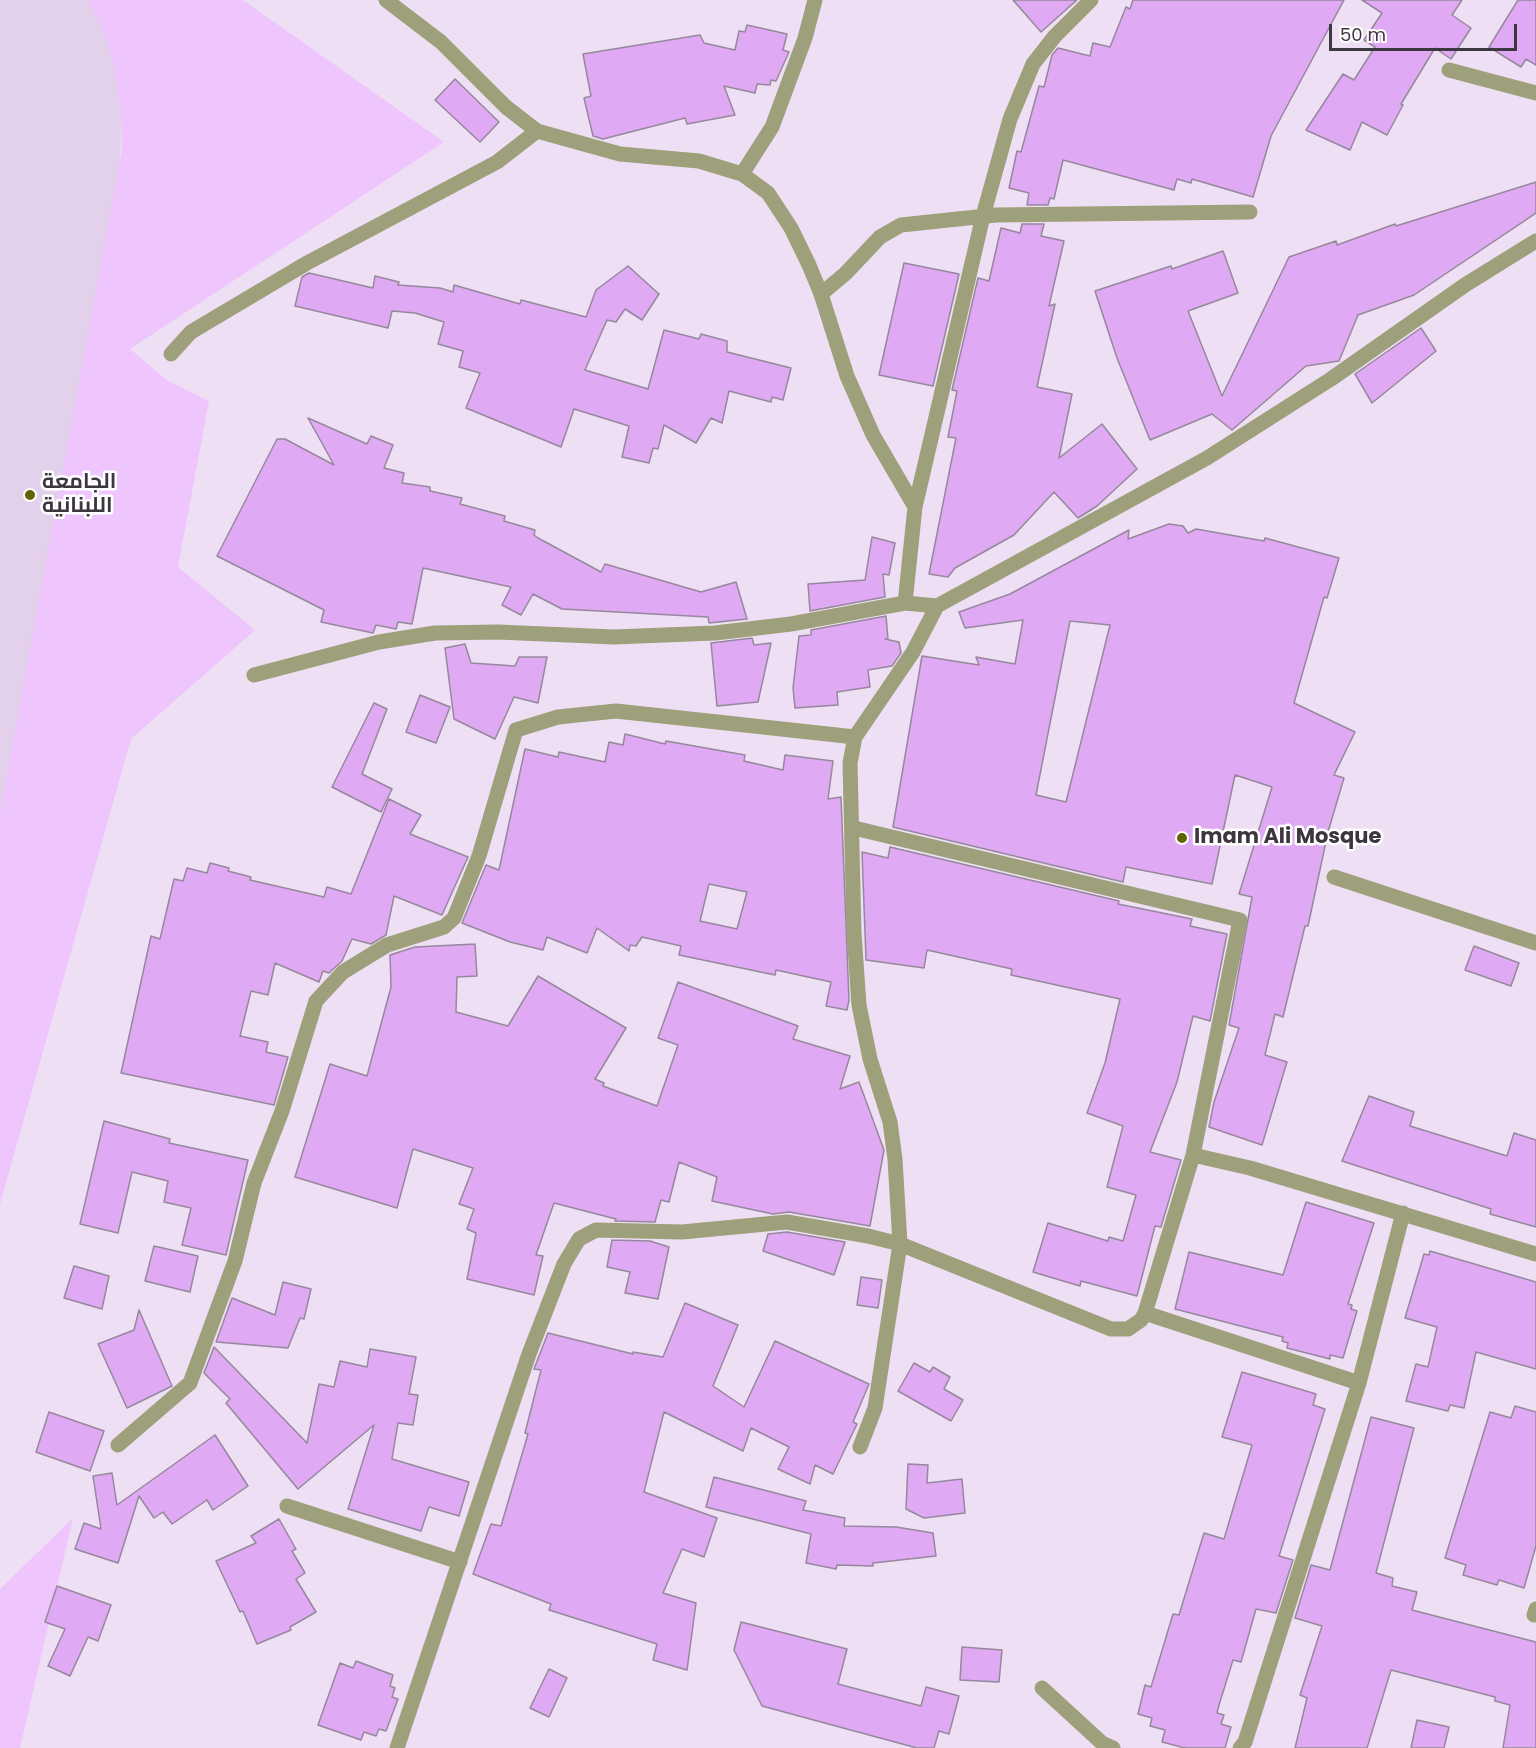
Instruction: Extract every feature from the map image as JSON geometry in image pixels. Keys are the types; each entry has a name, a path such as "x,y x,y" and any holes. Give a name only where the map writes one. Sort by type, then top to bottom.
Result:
{"street":[{"path":"386,0 441,42 506,107 537,131 620,154 699,161 742,174 768,193 821,294 847,376 873,435 915,507"},
{"path":"742,174 772,127 805,38 815,0"},
{"path":"905,603 915,507 983,216 1010,119 1033,64 1055,36 1091,0"},
{"path":"1449,70 1536,93"},
{"path":"171,354 191,332 307,263 497,162 537,131"},
{"path":"821,294 892,228 913,223 983,216 1250,212"},
{"path":"860,1447 875,1408 900,1244 890,1122 870,1059 859,1005 854,933 854,828 850,763 855,737 913,652 937,606 1207,458 1331,379 1465,285 1536,242"},
{"path":"254,675 379,642 435,633 498,632 614,637 715,633 791,624 905,603 937,606"},
{"path":"118,1445 190,1383 235,1261 254,1183 282,1111 316,1001 343,972 387,945 444,927 454,918 479,856 516,730 558,717 616,711 855,737"},
{"path":"398,1748 529,1354 564,1264 579,1239 596,1230 682,1232 787,1222 900,1244 1111,1329 1128,1329 1141,1320 1145,1313 1192,1155 1240,920 854,828"},
{"path":"1334,877 1536,943"},
{"path":"1192,1155 1250,1168 1536,1254"},
{"path":"1240,1748 1245,1742 1359,1383 1403,1213"},
{"path":"1145,1313 1359,1383"},
{"path":"287,1506 460,1562"},
{"path":"1042,1688 1102,1743 1113,1748"}],"shaded area":[{"name":"الجامعة اللبنانية","path":"0,0 88,0 104,33 113,61 122,119 119,178 0,812"},
{"path":"88,0 243,0 444,142 130,349 168,381 209,401 178,567 255,630 131,739 0,1204 0,812 122,149 122,119 113,61 104,33"},
{"path":"73,1518 20,1748 0,1748 0,1589"}],"building":[{"path":"1013,0 1077,0 1041,32"},
{"path":"1133,0 1344,0 1271,136 1253,197 1192,179 1191,183 1177,179 1174,190 1063,160 1054,199 1050,198 1048,205 1027,205 1029,193 1009,188 1017,151 1021,152 1039,86 1044,87 1052,55 1058,48 1090,56 1093,43 1110,47 1126,7 1130,9"},
{"path":"1362,0 1462,0 1452,15 1471,28 1451,59 1435,48 1401,104 1403,105 1387,135 1362,122 1350,150 1306,130 1343,74 1354,80 1375,47 1364,40 1382,13"},
{"path":"1518,0 1536,0 1536,65 1526,59 1521,67 1489,47"},
{"path":"747,25 787,34 783,50 789,52 776,81 771,80 770,85 757,84 755,93 724,86 735,115 687,124 685,118 603,139 593,136 584,98 591,96 583,54 700,35 704,43 735,50 739,31 745,32"},
{"path":"455,79 499,122 480,142 435,100"},
{"path":"1536,182 1536,213 1414,295 1358,315 1339,361 1306,366 1232,430 1212,414 1150,440 1117,358 1095,291 1171,266 1172,269 1223,251 1238,293 1188,311 1222,396 1289,257 1336,241 1337,245 1395,224 1396,226"},
{"path":"1022,224 1044,224 1041,236 1064,241 1049,306 1055,304 1037,387 1072,394 1059,458 1102,424 1137,469 1097,506 1078,518 1054,492 1014,535 955,568 948,577 929,574 956,438 948,437 957,391 952,390 978,278 989,281 1001,228 1020,233"},
{"path":"904,263 959,274 933,386 879,375"},
{"path":"628,266 659,294 642,320 625,309 616,322 607,320 585,370 648,389 664,330 699,339 701,334 727,341 727,352 791,368 783,400 772,397 771,402 729,391 722,423 711,418 696,443 664,425 658,449 653,448 649,463 622,457 629,426 574,409 561,447 466,408 480,373 459,367 463,351 438,344 444,322 415,313 392,311 388,328 295,306 302,277 309,273 373,288 375,276 399,282 398,285 440,288 453,292 454,285 520,304 521,300 586,317 596,290"},
{"path":"1421,328 1436,351 1372,403 1355,374"},
{"path":"308,418 367,444 371,436 393,445 384,468 404,473 402,483 430,487 430,491 462,498 460,504 505,516 504,521 535,530 534,535 538,538 601,572 605,564 701,592 736,582 747,619 709,623 708,617 562,609 533,594 521,615 502,605 511,587 423,568 412,624 398,622 396,629 376,625 373,633 321,622 324,610 217,556 277,439 285,439 334,465"},
{"path":"1169,524 1183,526 1188,533 1196,529 1264,541 1265,538 1339,558 1327,598 1324,597 1294,703 1355,732 1334,775 1344,778 1328,832 1308,926 1305,926 1283,1017 1275,1014 1265,1055 1287,1062 1262,1145 1209,1127 1214,1102 1239,1028 1229,1025 1252,897 1239,894 1272,787 1235,775 1212,884 1126,867 1123,882 893,827 922,656 979,665 976,657 1015,664 1023,620 965,628 959,612 1010,594 1129,530 1128,539","holes":["1070,621 1110,625 1066,802 1036,795"]},
{"path":"872,537 895,543 889,575 883,574 885,597 810,611 808,584 865,580"},
{"path":"886,616 888,639 885,639 899,642 901,653 892,666 868,670 870,687 837,692 838,705 795,708 793,688 799,636 811,635 811,630"},
{"path":"752,638 754,645 771,643 758,702 717,706 711,643"},
{"path":"465,644 471,663 515,666 519,657 547,657 538,703 514,697 495,739 454,719 445,648"},
{"path":"420,695 450,707 436,743 406,732"},
{"path":"374,703 387,709 362,774 392,789 381,812 332,787"},
{"path":"625,734 665,744 666,741 745,755 744,761 783,770 785,755 833,761 828,799 841,797 849,1000 847,1010 826,1006 831,982 776,970 775,975 679,955 681,946 642,937 636,946 630,945 629,951 597,928 587,953 547,937 543,950 510,942 462,923 486,865 499,870 525,749 558,757 559,752 605,762 609,742 623,745","holes":["709,884 747,892 737,929 700,921"]},
{"path":"389,799 421,815 410,834 468,857 442,915 394,896 386,935 371,944 352,939 342,961 329,973 323,971 319,982 275,963 268,995 251,991 240,1036 268,1042 266,1052 288,1057 274,1105 121,1073 151,936 160,939 174,879 183,881 187,868 207,873 210,863 251,877 250,880 324,897 327,887 351,894"},
{"path":"890,847 1119,901 1118,904 1192,919 1190,926 1227,934 1210,1021 1193,1016 1177,1082 1150,1152 1181,1160 1161,1227 1155,1226 1137,1296 1081,1281 1080,1286 1033,1272 1048,1223 1108,1241 1109,1237 1123,1241 1136,1195 1107,1187 1123,1126 1087,1113 1105,1063 1120,999 1011,975 1012,969 927,950 924,968 866,960 862,852 888,858"},
{"path":"475,944 477,976 457,977 456,1012 508,1026 538,976 626,1028 595,1079 604,1083 603,1086 657,1106 678,1045 658,1038 678,982 798,1026 793,1039 850,1056 840,1089 859,1082 884,1150 870,1226 789,1212 773,1214 712,1201 717,1177 679,1162 669,1202 661,1200 655,1222 615,1221 616,1219 554,1203 536,1255 543,1256 534,1295 467,1279 476,1233 467,1229 474,1209 459,1204 473,1168 413,1149 397,1208 295,1177 330,1064 367,1076 391,987 390,955 415,947"},
{"path":"1474,946 1519,963 1511,986 1465,970"},
{"path":"1369,1096 1414,1112 1410,1126 1507,1156 1514,1133 1536,1140 1536,1227 1490,1214 1491,1209 1342,1161"},
{"path":"104,1121 170,1139 169,1143 248,1160 226,1255 182,1245 191,1208 164,1202 168,1181 132,1172 118,1233 80,1224"},
{"path":"1306,1202 1374,1223 1348,1304 1352,1305 1351,1309 1357,1311 1343,1358 1330,1355 1330,1359 1287,1348 1288,1343 1282,1341 1283,1337 1175,1309 1189,1252 1283,1275"},
{"path":"787,1232 845,1242 834,1275 763,1251 768,1234"},
{"path":"612,1240 650,1241 669,1247 658,1299 625,1293 630,1272 607,1267"},
{"path":"154,1246 198,1256 190,1292 145,1281"},
{"path":"1430,1251 1536,1282 1536,1369 1476,1352 1464,1408 1450,1405 1448,1411 1406,1401 1416,1364 1428,1367 1437,1327 1405,1318 1424,1254 1429,1255"},
{"path":"74,1266 109,1276 102,1309 64,1298"},
{"path":"861,1277 882,1280 878,1308 857,1305"},
{"path":"283,1282 311,1289 304,1319 300,1318 288,1348 216,1342 232,1298 275,1315"},
{"path":"685,1303 738,1325 713,1386 744,1407 775,1341 869,1384 853,1422 857,1424 833,1474 815,1465 810,1484 778,1469 789,1447 751,1428 743,1451 664,1412 644,1492 717,1518 704,1557 682,1549 663,1593 696,1603 687,1670 653,1660 657,1644 549,1610 551,1604 473,1574 491,1524 501,1526 528,1434 525,1433 541,1370 534,1369 548,1333 633,1354 633,1352 663,1357"},
{"path":"139,1310 172,1386 127,1408 98,1344 134,1330"},
{"path":"214,1347 307,1443 319,1384 334,1387 340,1361 367,1367 370,1349 416,1357 409,1394 418,1395 413,1425 398,1423 392,1459 469,1482 459,1516 429,1507 421,1531 348,1509 374,1425 298,1489 226,1403 230,1399 204,1373"},
{"path":"914,1363 930,1372 933,1367 950,1377 944,1389 963,1400 951,1421 898,1391"},
{"path":"1242,1372 1316,1394 1313,1405 1325,1409 1279,1556 1293,1560 1276,1613 1256,1609 1241,1662 1233,1660 1219,1705 1217,1713 1224,1715 1221,1724 1231,1727 1225,1748 1185,1748 1162,1742 1165,1730 1150,1726 1152,1718 1138,1714 1145,1685 1151,1687 1173,1614 1179,1615 1204,1533 1224,1539 1252,1445 1222,1437"},
{"path":"1515,1406 1536,1412 1536,1546 1524,1588 1499,1580 1497,1585 1463,1575 1466,1565 1445,1558 1490,1412 1511,1418"},
{"path":"49,1412 104,1431 90,1471 36,1452"},
{"path":"1371,1417 1414,1428 1376,1573 1393,1578 1392,1586 1417,1592 1412,1610 1536,1642 1536,1748 1503,1748 1510,1705 1495,1701 1495,1697 1391,1670 1367,1748 1295,1748 1307,1698 1300,1695 1322,1626 1295,1618 1311,1565 1330,1570"},
{"path":"215,1435 248,1486 213,1510 207,1500 172,1524 163,1512 154,1518 139,1496 118,1563 75,1549 84,1523 101,1529 93,1476 112,1473 117,1505"},
{"path":"908,1464 928,1465 927,1483 962,1479 965,1513 924,1518 906,1509"},
{"path":"714,1477 806,1501 803,1510 845,1518 844,1526 896,1527 933,1533 936,1556 873,1563 873,1566 837,1565 836,1569 806,1563 811,1534 706,1507"},
{"path":"279,1519 296,1549 292,1551 305,1573 296,1579 316,1612 290,1627 291,1630 257,1644 243,1611 240,1612 216,1561 256,1543 251,1536"},
{"path":"57,1586 111,1605 98,1641 88,1637 70,1676 48,1666 65,1629 45,1622"},
{"path":"741,1622 847,1649 838,1684 921,1706 926,1687 959,1696 949,1734 939,1731 934,1748 917,1748 762,1706 734,1650"},
{"path":"962,1647 1002,1650 999,1682 960,1680"},
{"path":"356,1661 393,1675 390,1686 395,1688 392,1697 398,1699 386,1731 379,1729 376,1736 364,1732 361,1740 318,1725 340,1663 353,1668"},
{"path":"549,1669 567,1678 549,1717 530,1708"},
{"path":"1417,1720 1449,1727 1444,1748 1411,1748"}],"place":[{"name":"الجامعة اللبنانية","path":"30,495"},
{"name":"Imam Ali Mosque","path":"1182,838"}]}
